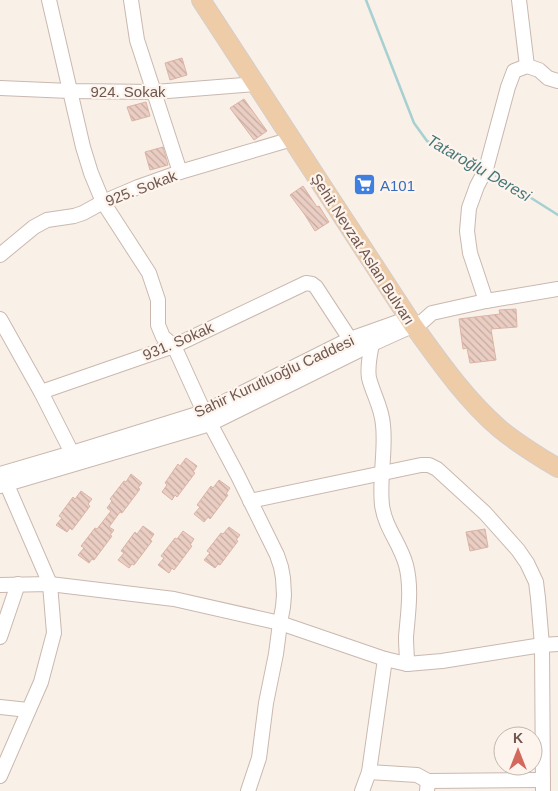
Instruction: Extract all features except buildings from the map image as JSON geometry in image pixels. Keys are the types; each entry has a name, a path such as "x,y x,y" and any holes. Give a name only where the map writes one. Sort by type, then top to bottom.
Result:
{"main road":[{"name":"Şehit Nevzat Aslan Bulvarı","path":"201,0 292,139 419,318 498,413 526,436 558,458"},
{"name":"Şehit Nevzat Aslan Bulvarı","path":"214,0 419,318 459,386 500,430 558,468"}],"street":[{"path":"49,0 83,147 103,202 149,273 158,300 158,325 163,337 174,346 207,418 250,501 281,567 284,595 276,654 266,703 259,758 248,791"},
{"path":"131,0 137,40 180,172"},
{"path":"519,0 527,66"},
{"path":"486,301 470,253 467,230 468,208 486,169 514,70 527,66 539,70 548,78 558,81"},
{"name":"924. Sokak","path":"0,88 155,92 256,84"},
{"name":"925. Sokak","path":"0,255 34,227 47,220 74,216 138,187 180,172 292,139"},
{"name":"931. Sokak","path":"41,392 174,346 303,284 312,284 316,287 350,339"},
{"path":"419,318 486,301 558,289"},
{"name":"Sahir Kurutluoğlu Caddesi","path":"2,478 72,453 207,418 350,339 419,318"},
{"name":"Sahir Kurutluoğlu Caddesi","path":"2,478 207,418 372,344 419,318"},
{"path":"0,319 41,392 72,453"},
{"path":"372,344 369,377 380,410 383,426 382,504 385,519 402,551 409,585 406,640 407,664"},
{"path":"250,501 421,465 429,465 437,469 485,513 518,550 536,582 542,645 543,785 428,786 417,775 369,772"},
{"path":"0,776 41,682 54,633 50,584 2,478"},
{"path":"0,638 18,584"},
{"path":"0,585 50,584 174,599 280,623 385,659 407,664 442,661 558,644"},
{"path":"362,791 369,772 385,659"},
{"path":"0,707 28,710"}],"waterway":[{"name":"Tataroğlu Deresi","path":"366,0 414,123 427,141 481,167"},
{"name":"Tataroğlu Deresi","path":"490,172 558,215"}],"place":[{"name":"A101","path":"364,185"}]}
